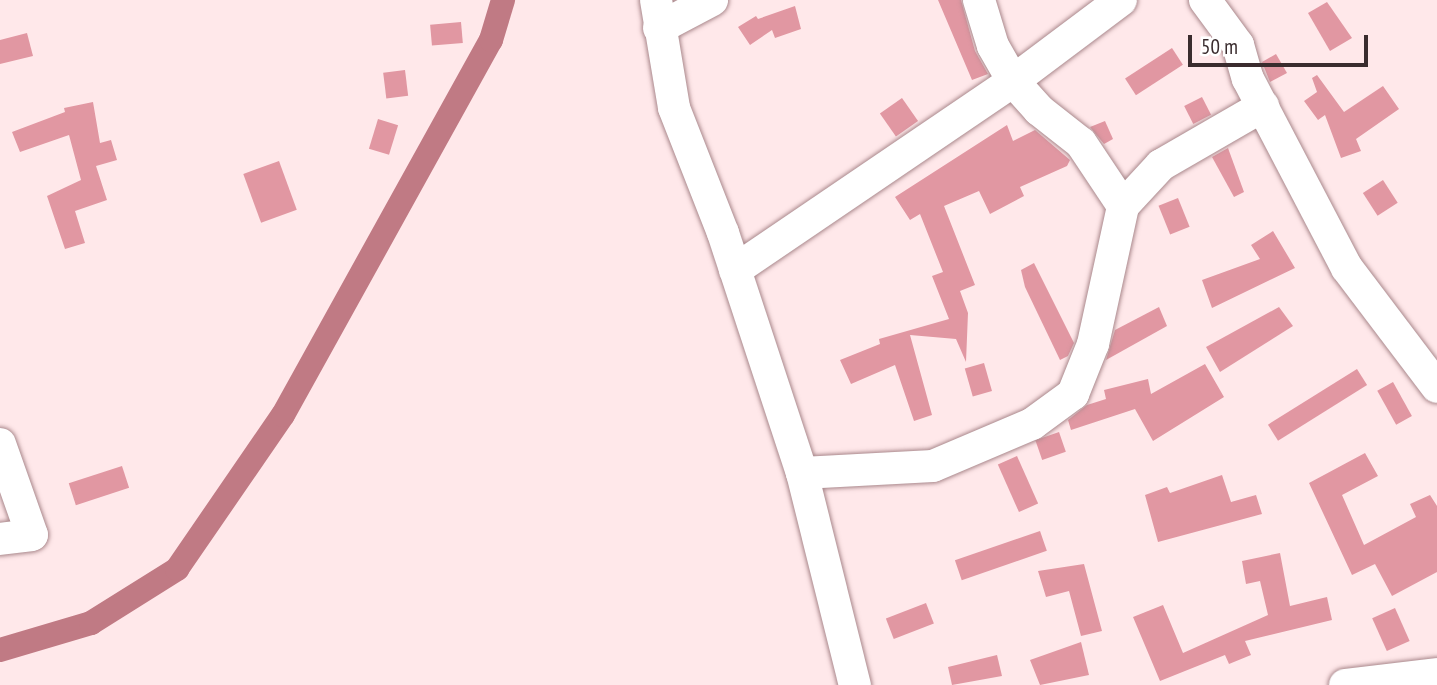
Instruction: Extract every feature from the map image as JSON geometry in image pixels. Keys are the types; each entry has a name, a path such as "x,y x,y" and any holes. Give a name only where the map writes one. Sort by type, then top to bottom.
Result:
{"street":[{"path":"712,0 657,14 674,108 735,270 802,473 855,685"},
{"path":"979,0 993,46 1013,81 1039,110 1081,143 1122,206"},
{"path":"735,270 1013,81 1121,0"},
{"path":"1205,0 1238,45 1248,79 1347,268 1437,387"},
{"path":"802,473 933,466 1032,424 1073,394 1093,344 1122,206 1161,165 1263,106"},
{"path":"0,444 33,535 0,539"},
{"path":"1359,684 1437,674"}],"building":[{"path":"938,0 961,0 975,51 988,74 972,80"},
{"path":"1327,2 1352,38 1330,51 1308,13"},
{"path":"795,6 801,29 775,38 772,30 750,45 738,27 756,16 758,19"},
{"path":"461,22 463,43 432,46 430,25"},
{"path":"27,33 33,56 0,64 0,40"},
{"path":"1172,48 1183,65 1136,95 1125,78"},
{"path":"1276,54 1287,73 1270,82 1262,62"},
{"path":"405,70 408,96 386,98 383,73"},
{"path":"1317,75 1344,112 1383,86 1399,109 1356,139 1361,151 1341,158 1325,115 1318,120 1304,101 1317,92 1312,78"},
{"path":"1202,97 1211,115 1193,124 1184,106"},
{"path":"902,98 918,121 896,136 880,113"},
{"path":"93,102 100,143 111,140 117,160 96,166 107,200 75,211 85,243 65,249 47,196 81,180 69,135 20,152 12,132 65,112 64,108"},
{"path":"378,119 398,125 389,155 369,149"},
{"path":"1105,121 1113,139 1104,144 1090,127"},
{"path":"1007,125 1013,141 1035,130 1070,160 1067,166 1020,187 1024,196 990,214 979,191 944,206 975,285 960,291 968,313 966,362 956,339 910,335 932,415 914,421 895,365 851,384 840,360 880,344 879,339 949,319 932,276 943,272 920,214 910,220 895,197"},
{"path":"1228,148 1244,192 1234,197 1212,157"},
{"path":"279,161 297,210 261,223 243,174"},
{"path":"1383,180 1398,203 1378,216 1363,193"},
{"path":"1178,198 1190,227 1170,235 1159,206"},
{"path":"1273,231 1295,268 1212,308 1202,280 1260,259 1251,245"},
{"path":"1034,263 1074,343 1068,356 1060,360 1025,287 1021,270"},
{"path":"1159,307 1167,326 1106,360 1115,330"},
{"path":"1279,307 1293,326 1220,372 1206,347"},
{"path":"984,363 992,391 973,396 965,369"},
{"path":"1205,364 1224,397 1153,441 1135,409 1071,430 1068,420 1087,405 1106,399 1104,390 1148,379 1151,394"},
{"path":"1357,369 1367,385 1278,441 1268,425"},
{"path":"1393,382 1412,416 1396,425 1377,391"},
{"path":"1059,432 1066,452 1042,460 1035,440"},
{"path":"1365,453 1378,476 1342,495 1364,545 1416,517 1410,504 1430,495 1437,506 1437,572 1392,596 1375,564 1352,575 1309,483"},
{"path":"1017,456 1038,504 1019,512 998,465"},
{"path":"122,466 129,488 76,505 69,483"},
{"path":"1222,475 1231,502 1256,495 1262,514 1158,542 1145,495 1167,487 1170,493"},
{"path":"1040,531 1047,551 962,580 955,560"},
{"path":"1280,553 1290,606 1327,597 1332,620 1245,641 1251,655 1229,664 1225,655 1160,681 1133,617 1163,605 1183,653 1268,615 1260,581 1246,584 1242,561"},
{"path":"1084,564 1102,631 1081,636 1069,591 1046,597 1038,571"},
{"path":"926,603 934,624 894,639 886,618"},
{"path":"1395,608 1410,641 1387,651 1372,618"},
{"path":"1081,642 1089,675 1040,685 1030,660"},
{"path":"997,655 1002,676 952,685 948,667"}],"waterway":[{"path":"0,650 91,623 177,569 283,415 491,40 503,0"}]}
